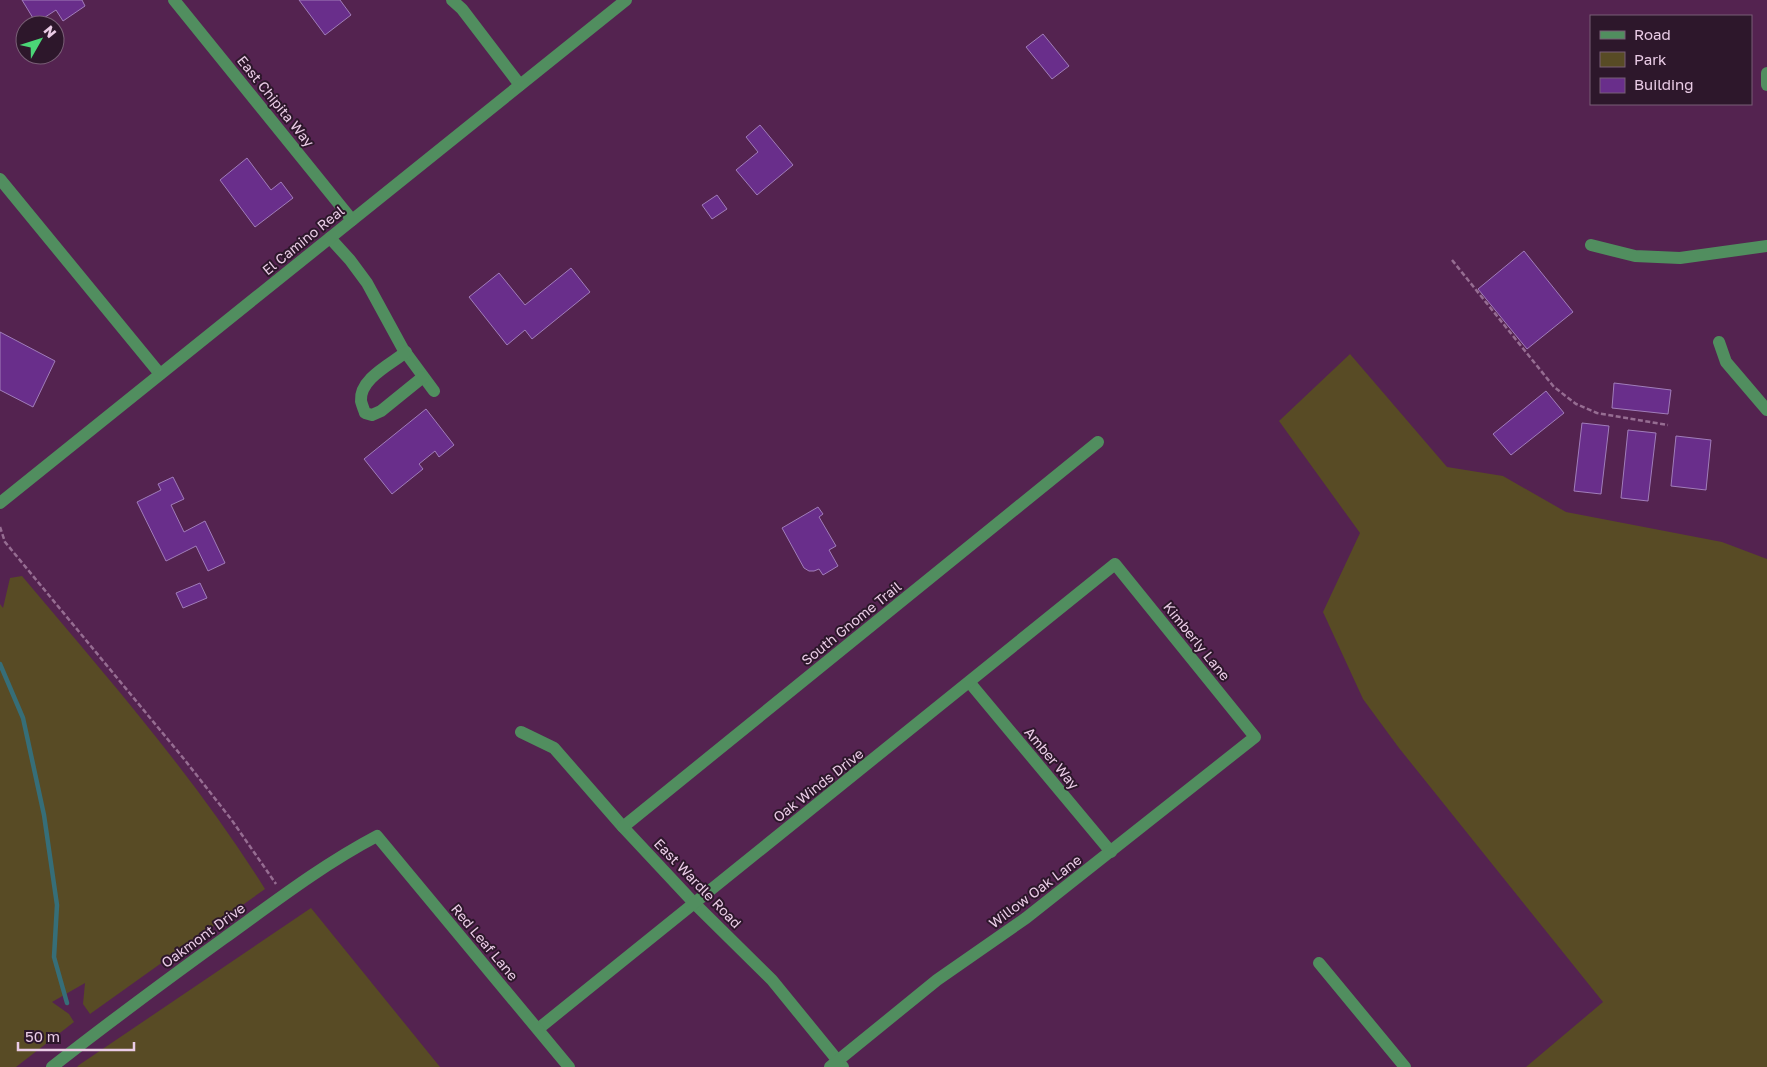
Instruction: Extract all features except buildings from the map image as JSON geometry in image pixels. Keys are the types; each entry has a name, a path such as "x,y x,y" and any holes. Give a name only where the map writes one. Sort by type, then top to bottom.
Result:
{"street":[{"path":"452,0 462,9 520,85"},
{"name":"El Camino Real","path":"0,504 626,0"},
{"name":"East Chipita Way","path":"175,1 352,220"},
{"path":"1767,72 1767,85"},
{"path":"0,179 160,374"},
{"path":"330,238 350,260 367,284 406,352 434,391"},
{"path":"1591,245 1635,256 1680,258 1767,246"},
{"path":"1719,342 1726,362 1767,410"},
{"path":"406,352 368,381 361,400 365,413 372,415 381,410 424,377"},
{"name":"South Gnome Trail","path":"623,827 1098,442"},
{"name":"Oak Winds Drive","path":"538,1029 1116,564"},
{"name":"Kimberly Lane","path":"1116,564 1256,737"},
{"name":"Amber Way","path":"970,683 1111,852"},
{"name":"East Wardle Road","path":"521,732 554,748 623,827 772,980 837,1065"},
{"name":"Willow Oak Lane","path":"837,1065 936,980 1026,918 1256,737"},
{"name":"Oakmont Drive","path":"52,1067 284,895 345,853 378,836"},
{"name":"Red Leaf Lane","path":"378,836 569,1067"},
{"path":"1320,963 1405,1067"}],"path":[{"path":"1452,260 1554,387 1576,404 1597,413 1668,425"},
{"path":"0,526 4,542 190,766 231,819 284,895"}],"green space":[{"path":"1350,354 1447,467 1503,476 1566,512 1722,542 1767,559 1767,1067 1526,1067 1603,1002 1399,748 1363,699 1323,612 1360,533 1279,421"},
{"path":"22,576 180,767 265,889 90,1014 83,1004 85,983 52,1002 69,1014 74,1022 16,1067 0,1067 0,604 3,608 10,578"},
{"path":"311,908 440,1067 77,1067 79,1065"}],"waterway":[{"path":"0,664 23,718 44,815 57,905 54,957 67,1003"}]}
